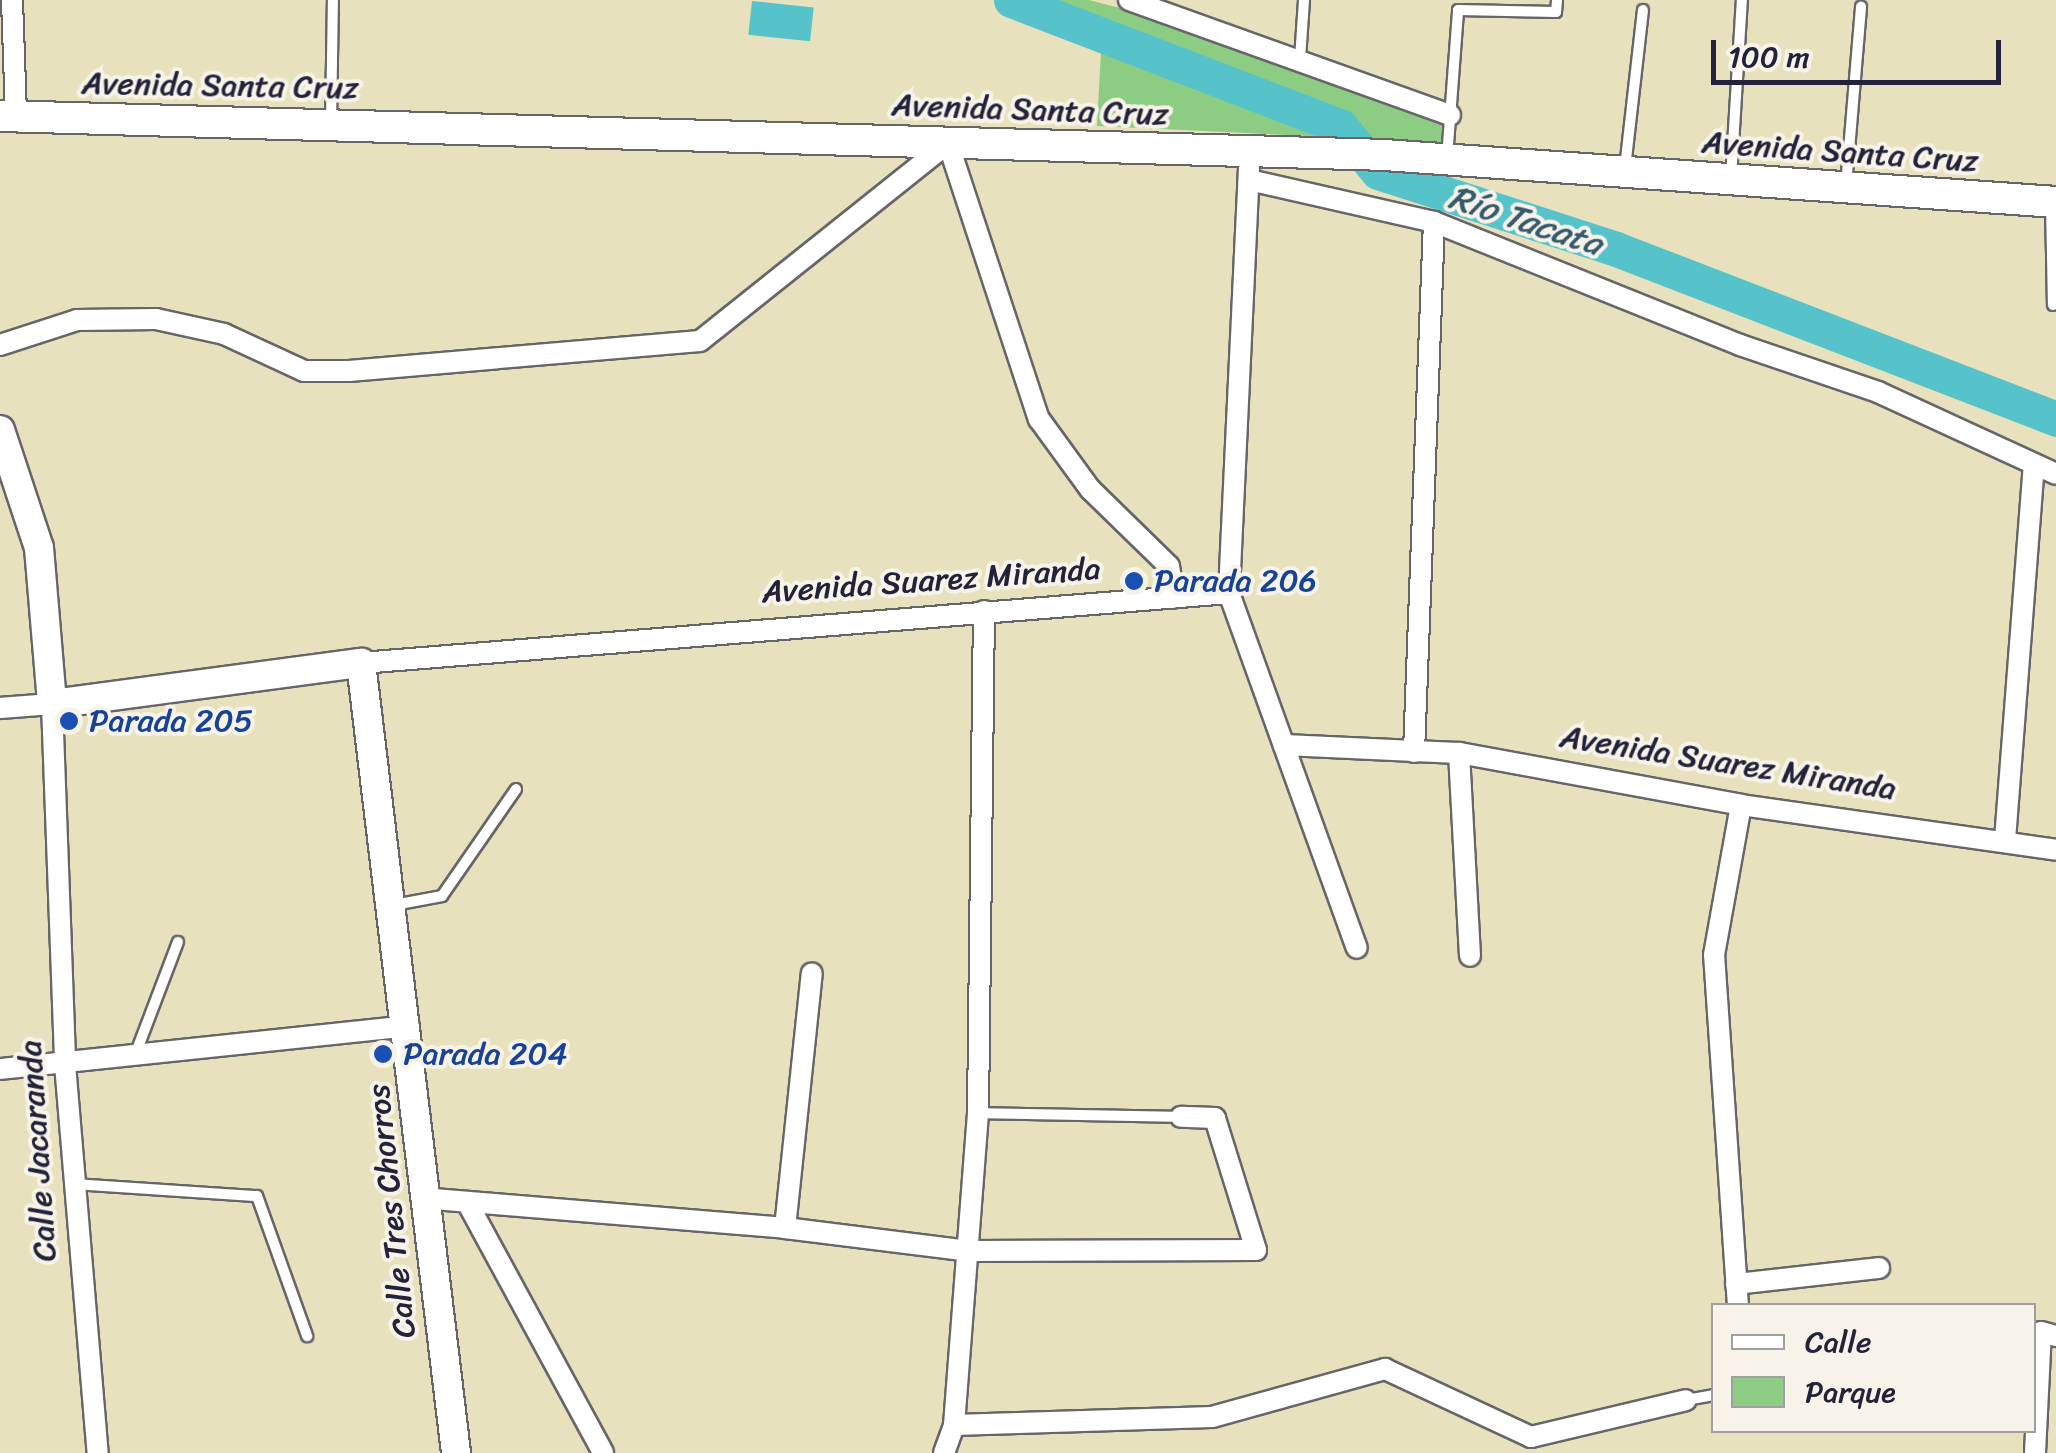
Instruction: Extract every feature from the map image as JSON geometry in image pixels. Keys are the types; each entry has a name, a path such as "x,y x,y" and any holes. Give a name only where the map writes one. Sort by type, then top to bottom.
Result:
{"main road":[{"name":"Avenida Santa Cruz","path":"8,116 948,143 1249,165 1331,154 1384,155 2053,202"},
{"name":"Calle Jacaranda","path":"0,430 39,548 52,704"},
{"name":"Avenida Suarez Miranda","path":"52,704 361,664"},
{"name":"Calle Tres Chorros","path":"361,664 388,906 409,1026 422,1198 456,1453"}],"street":[{"path":"8,116 12,0"},
{"path":"1142,2 1450,115"},
{"path":"0,345 78,320 156,319 224,334 304,370 349,371 700,341 948,143 1039,419 1090,489 1169,566 1174,598"},
{"path":"1357,948 1230,593 1249,165 1434,222 1740,344 1878,392 2056,474"},
{"path":"1414,752 1434,222"},
{"path":"2005,840 2034,465"},
{"name":"Avenida Suarez Miranda","path":"361,664 984,610 1230,593"},
{"path":"944,1453 954,1425 978,1113 984,610"},
{"name":"Avenida Suarez Miranda","path":"0,708 52,704"},
{"name":"Calle Jacaranda","path":"52,704 65,1064 98,1453"},
{"name":"Avenida Suarez Miranda","path":"1284,745 1459,753 1742,805 2056,850"},
{"path":"1459,753 1470,956"},
{"path":"1738,1303 1714,973 1742,805"},
{"path":"785,1228 812,973"},
{"path":"0,1069 409,1026"},
{"path":"422,1198 785,1228 969,1252 1256,1250 1215,1118 1181,1117"},
{"path":"466,1202 603,1453"},
{"path":"1736,1284 1879,1268"},
{"path":"2036,1453 2044,1334"},
{"path":"954,1425 1212,1417 1385,1369 1531,1437 1686,1400"}],"lane":[{"path":"332,123 333,0"},
{"path":"1300,59 1304,0"},
{"path":"1447,159 1458,10 1556,12 1557,0"},
{"path":"1731,179 1742,0"},
{"path":"1846,187 1861,6"},
{"path":"1624,171 1643,10"},
{"path":"2053,202 2053,304"},
{"path":"388,906 442,896 516,788"},
{"path":"135,1056 178,942"},
{"path":"978,1113 1181,1117"},
{"path":"74,1184 257,1196 307,1336"},
{"path":"1686,1400 1711,1396"}],"green space":[{"path":"1039,0 1089,0 1174,22 1443,122 1442,142 1357,138 1353,124"},
{"path":"1101,51 1331,137 1097,126"}],"water":[{"path":"752,1 814,7 810,41 748,35"}],"waterway":[{"name":"Río Tacata","path":"1011,0 1341,127 1378,172 1616,249 2056,419"}],"place":[{"name":"Parada 206","path":"1134,581"},
{"name":"Parada 205","path":"69,721"},
{"name":"Parada 204","path":"383,1054"}]}
